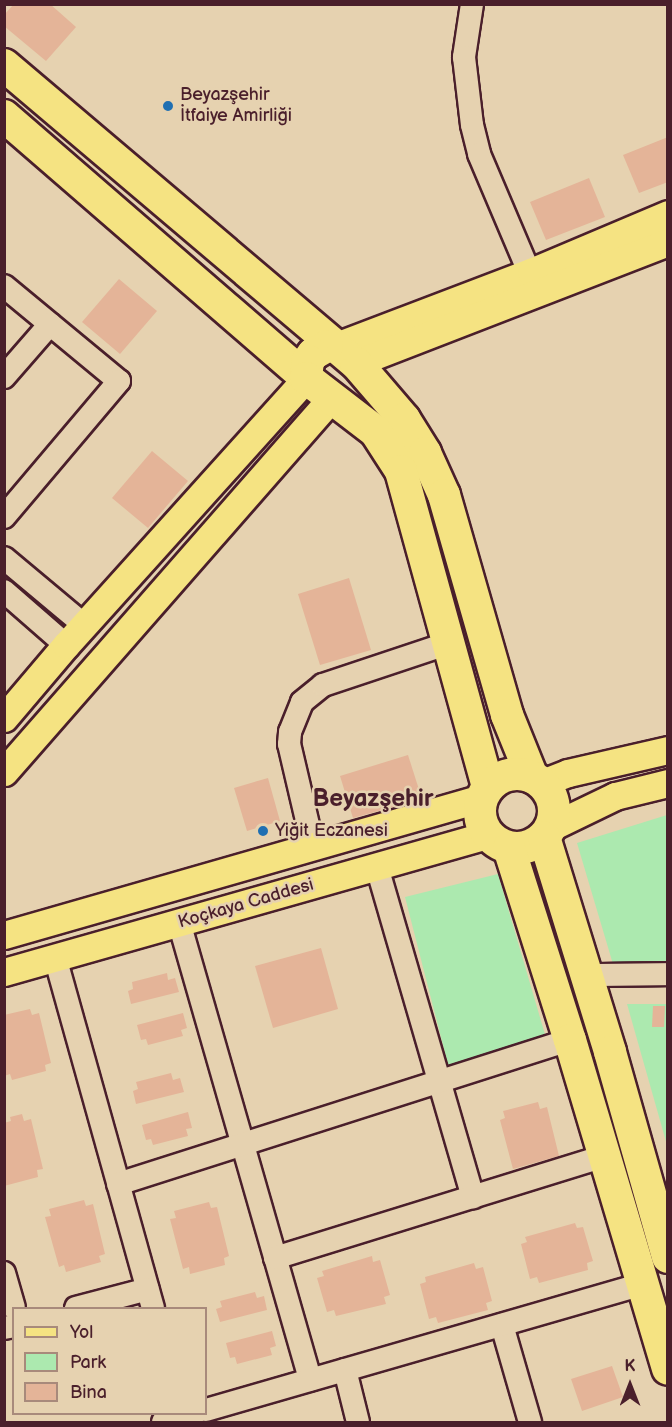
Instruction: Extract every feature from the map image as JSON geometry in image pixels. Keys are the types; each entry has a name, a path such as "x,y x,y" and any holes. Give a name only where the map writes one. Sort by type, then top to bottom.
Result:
{"highway":[{"path":"4,65 346,354 404,419 434,473 452,518 507,715 537,780 554,804 548,832 587,975 659,1196 668,1257"},
{"path":"34,91 7,118 330,399 376,432 401,471 449,643 484,793 479,811 481,824 498,842 570,1040 668,1369"},
{"path":"306,378 306,369 313,354 327,346 346,354 354,379 349,386 330,399"},
{"path":"484,793 509,774 537,780"},
{"path":"498,842 522,848 548,832"}],"main road":[{"path":"534,282 668,214"},
{"path":"346,354 534,282 668,242"},
{"path":"4,718 75,635 306,378"},
{"path":"4,772 330,399"},
{"path":"537,780 668,750"},
{"path":"548,832 615,796 668,783"},
{"name":"Koçkaya Caddesi","path":"4,935 313,846 484,793"},
{"name":"Koçkaya Caddesi","path":"4,972 377,867 498,842"}],"street":[{"path":"472,4 464,57 472,124 479,154 534,282"},
{"path":"4,286 119,381 4,517"},
{"path":"4,377 50,324"},
{"path":"4,558 75,635"},
{"path":"4,591 75,635"},
{"path":"313,846 289,744 290,732 302,702 323,685 449,643"},
{"path":"377,867 473,1197"},
{"path":"179,922 310,1380"},
{"path":"55,957 150,1299 84,1307"},
{"path":"587,975 668,974"},
{"path":"118,1184 570,1040"},
{"path":"275,1258 605,1156"},
{"path":"4,1273 15,1307"},
{"path":"207,1410 643,1284"},
{"path":"502,1324 530,1422"},
{"path":"345,1370 358,1422"}],"green space":[{"path":"667,815 667,981 618,981 577,843"},
{"path":"498,874 551,1055 453,1084 405,897"},
{"path":"627,1004 667,1004 667,1145"}],"building":[{"path":"14,4 50,4 76,27 46,61 4,26 4,15"},
{"path":"668,137 668,182 639,193 623,155"},
{"path":"589,178 605,217 546,240 530,202"},
{"path":"119,279 157,311 120,354 82,322"},
{"path":"152,451 188,481 148,528 112,498"},
{"path":"349,578 371,650 320,665 298,594"},
{"path":"408,755 422,799 353,818 340,776"},
{"path":"268,778 280,821 247,831 234,788"},
{"path":"321,948 338,1009 273,1028 255,966"},
{"path":"167,973 168,980 175,978 179,992 131,1004 128,991 133,989 132,982"},
{"path":"653,1006 665,1006 664,1027 652,1027"},
{"path":"30,1009 32,1015 39,1013 51,1063 45,1065 46,1071 12,1080 10,1074 4,1076 4,1015"},
{"path":"183,1013 187,1028 181,1030 183,1036 148,1045 146,1039 141,1040 137,1025"},
{"path":"171,1073 173,1080 180,1078 184,1092 136,1104 133,1091 138,1089 136,1082"},
{"path":"538,1102 540,1109 547,1107 559,1156 513,1169 500,1120 505,1118 503,1111"},
{"path":"188,1112 192,1128 186,1129 188,1136 153,1145 151,1139 146,1140 142,1125"},
{"path":"22,1114 24,1121 31,1119 43,1169 37,1170 38,1177 4,1186 4,1123 11,1121 10,1117"},
{"path":"84,1200 86,1206 93,1204 105,1254 99,1256 101,1262 66,1272 64,1265 59,1267 45,1217 51,1216 49,1209"},
{"path":"209,1202 211,1208 217,1207 229,1256 224,1258 225,1265 190,1274 189,1267 183,1269 170,1219 176,1218 174,1211"},
{"path":"575,1223 577,1228 583,1227 593,1261 587,1263 588,1270 539,1283 537,1277 530,1279 521,1244 527,1242 525,1237"},
{"path":"372,1256 373,1262 380,1260 390,1295 384,1297 386,1304 336,1316 334,1310 327,1312 317,1278 324,1276 322,1271"},
{"path":"474,1263 476,1269 483,1267 492,1301 486,1303 488,1310 438,1323 436,1317 429,1319 420,1284 426,1282 425,1277"},
{"path":"255,1292 257,1298 264,1296 267,1310 220,1322 216,1309 222,1307 220,1301"},
{"path":"272,1331 276,1346 270,1348 272,1355 237,1364 235,1357 230,1358 226,1343"},
{"path":"612,1366 623,1397 582,1411 571,1379"}],"place":[{"name":"Beyazşehir İtfaiye Amirliği","path":"168,106"},
{"name":"Yiğit Eczanesi","path":"263,831"}],"district":[{"name":"Beyazşehir","path":"373,799"}]}
